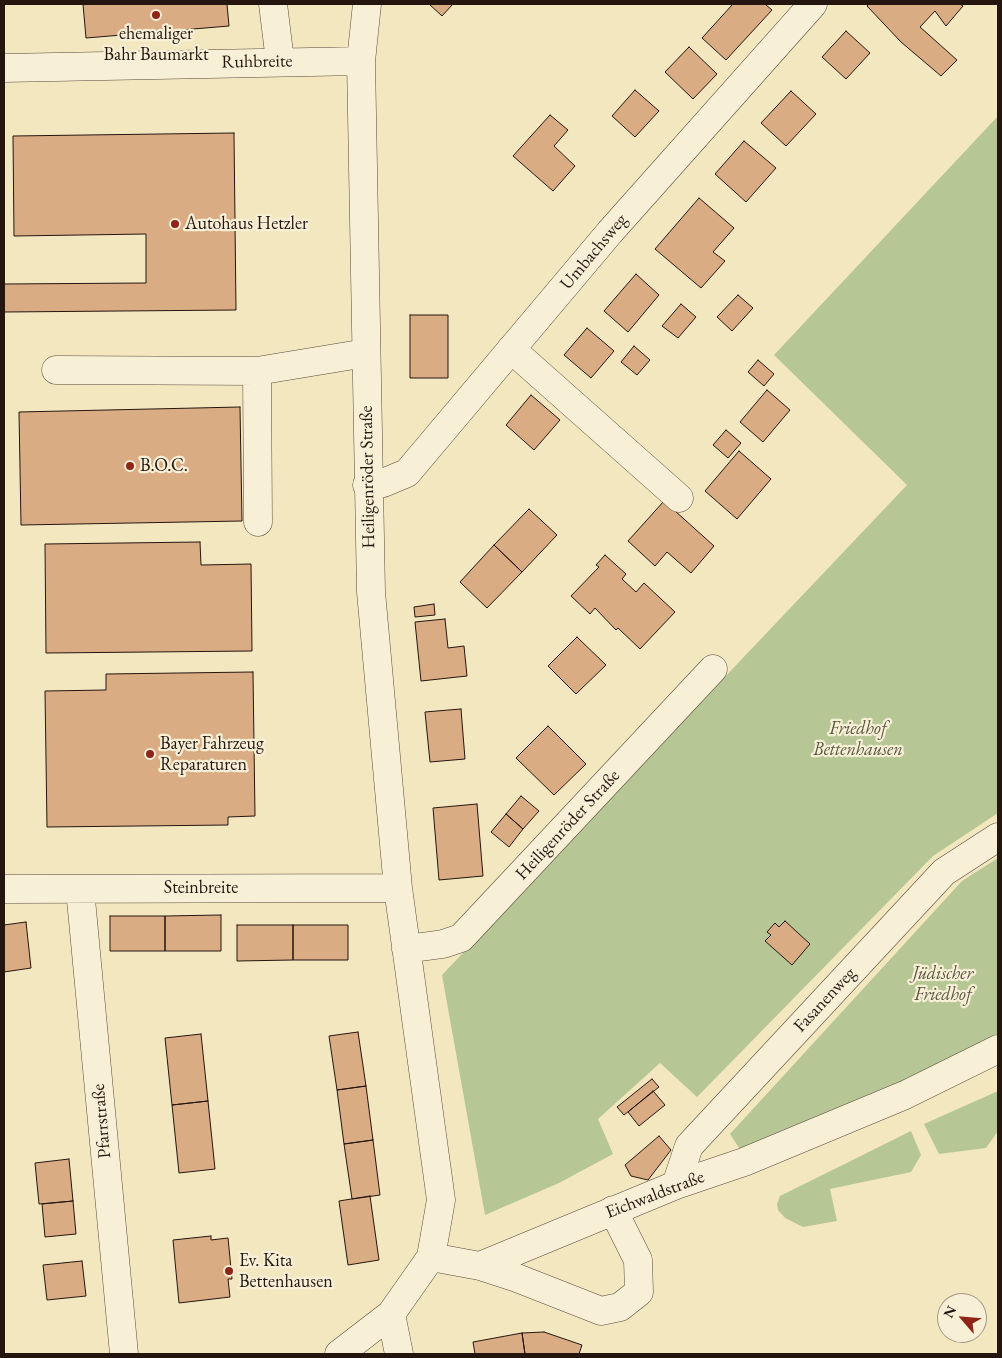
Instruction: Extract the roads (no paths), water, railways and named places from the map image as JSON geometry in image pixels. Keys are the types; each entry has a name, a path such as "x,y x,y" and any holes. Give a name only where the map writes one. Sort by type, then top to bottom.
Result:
{"street":[{"path":"273,4 280,61"},
{"name":"Heiligenröder Straße","path":"367,4 361,61 367,485 371,592 398,888 441,1200 431,1257"},
{"name":"Umbachsweg","path":"367,485 383,483 406,473 610,232 813,4"},
{"name":"Ruhbreite","path":"4,68 280,61 361,61"},
{"path":"511,349 679,498"},
{"path":"56,370 257,371 366,354"},
{"path":"257,371 258,522"},
{"name":"Heiligenröder Straße","path":"406,949 443,944 461,938 713,670"},
{"name":"Fasanenweg","path":"676,1185 689,1146 944,872 998,837"},
{"name":"Steinbreite","path":"4,889 398,888"},
{"name":"Pfarrstraße","path":"80,889 124,1354"},
{"name":"Eichwaldstraße","path":"480,1266 676,1185 744,1162 896,1098 998,1049"},
{"path":"339,1354 391,1314 431,1257 480,1266 517,1278 601,1311 620,1307 639,1292 638,1260 613,1210"},
{"path":"391,1314 399,1354"}],"place":[{"name":"ehemaliger Bahr Baumarkt","path":"156,15"},
{"name":"Autohaus Hetzler","path":"175,224"},
{"name":"B.O.C.","path":"130,466"},
{"name":"Bayer Fahrzeug Reparaturen","path":"150,754"},
{"name":"Ev. Kita Bettenhausen","path":"229,1271"}],"park label":[{"name":"Friedhof Bettenhausen","path":"858,740"},
{"name":"Jüdischer Friedhof","path":"943,984"}]}
